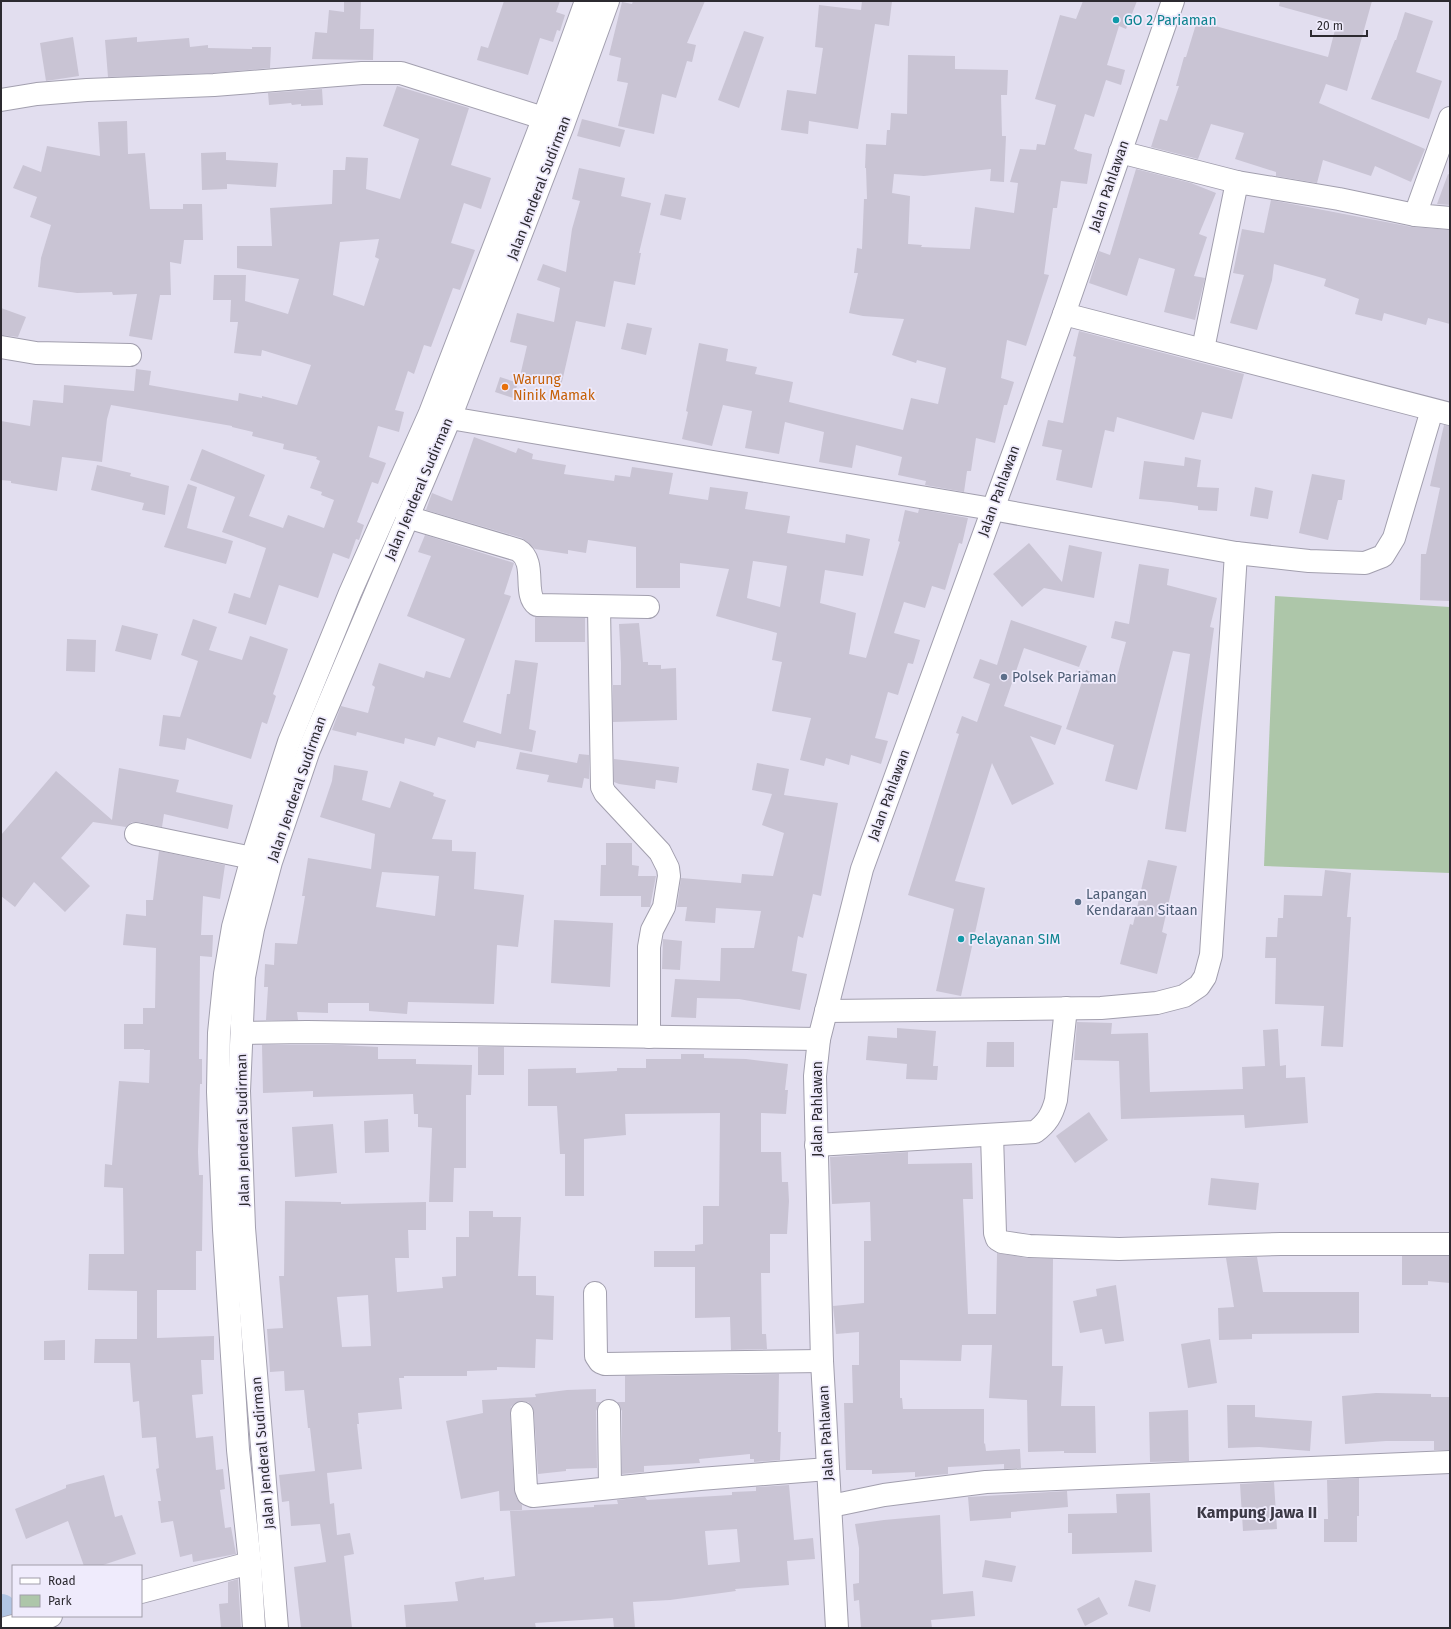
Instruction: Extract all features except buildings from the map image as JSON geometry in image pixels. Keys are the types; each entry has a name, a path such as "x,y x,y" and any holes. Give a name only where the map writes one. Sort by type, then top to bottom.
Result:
{"street":[{"name":"Jalan Jenderal Sudirman","path":"254,1628 250,1563 238,1450 234,1229 244,977 253,929 271,862 309,750 450,418 554,121 586,1"},
{"name":"Jalan Jenderal Sudirman","path":"278,1628 218,1092 219,1033 224,974 233,927 252,858 289,742 350,593 430,412 554,121 608,1"},
{"name":"Jalan Pahlawan","path":"837,1628 822,1361 815,1076 819,1039 862,870 1064,314 1173,1"},
{"path":"1,100 37,94 87,90 214,85 362,73 401,73 554,121"},
{"path":"1415,215 1450,118"},
{"path":"1120,152 1237,182 1339,199 1415,215 1450,218"},
{"path":"1203,349 1237,182"},
{"path":"450,418 992,509 1236,553 1309,561 1353,563 1365,563 1383,556 1394,538 1441,412 1064,314"},
{"path":"1,347 36,353 130,355"},
{"path":"407,517 518,550 524,554 527,560 532,599 537,605 599,607 648,606"},
{"path":"826,1011 1101,1008 1170,1000 1191,992 1199,986 1205,977 1211,955 1236,553"},
{"path":"350,593 371,601"},
{"path":"599,607 602,786 606,793 660,852 668,868 669,876 664,907 652,930 649,947 649,1037"},
{"path":"136,834 252,858"},
{"path":"816,1145 1035,1132 1046,1124 1056,1100 1066,1008"},
{"path":"242,1033 308,1032 819,1039"},
{"path":"992,1135 995,1233 997,1239 1002,1242 1029,1246 1118,1249 1281,1244 1450,1244"},
{"path":"595,1293 596,1356 600,1362 605,1364 822,1361"},
{"path":"609,1411 610,1487"},
{"path":"522,1413 526,1490 528,1494 539,1497 610,1487 828,1469"},
{"path":"831,1506 884,1495 986,1482 1450,1462"},
{"path":"142,1592 250,1563"},
{"path":"6,1628 46,1617"}],"green space":[{"path":"1275,596 1450,607 1450,873 1264,866"}],"waterway":[{"path":"1,1611 8,1628"}],"place":[{"name":"GO 2 Pariaman","path":"1116,20"},
{"name":"Warung Ninik Mamak","path":"505,387"},
{"name":"Polsek Pariaman","path":"1004,677"},
{"name":"Lapangan Kendaraan Sitaan","path":"1078,902"},
{"name":"Pelayanan SIM","path":"961,939"}],"district":[{"name":"Kampung Jawa II","path":"1257,1512"}]}
